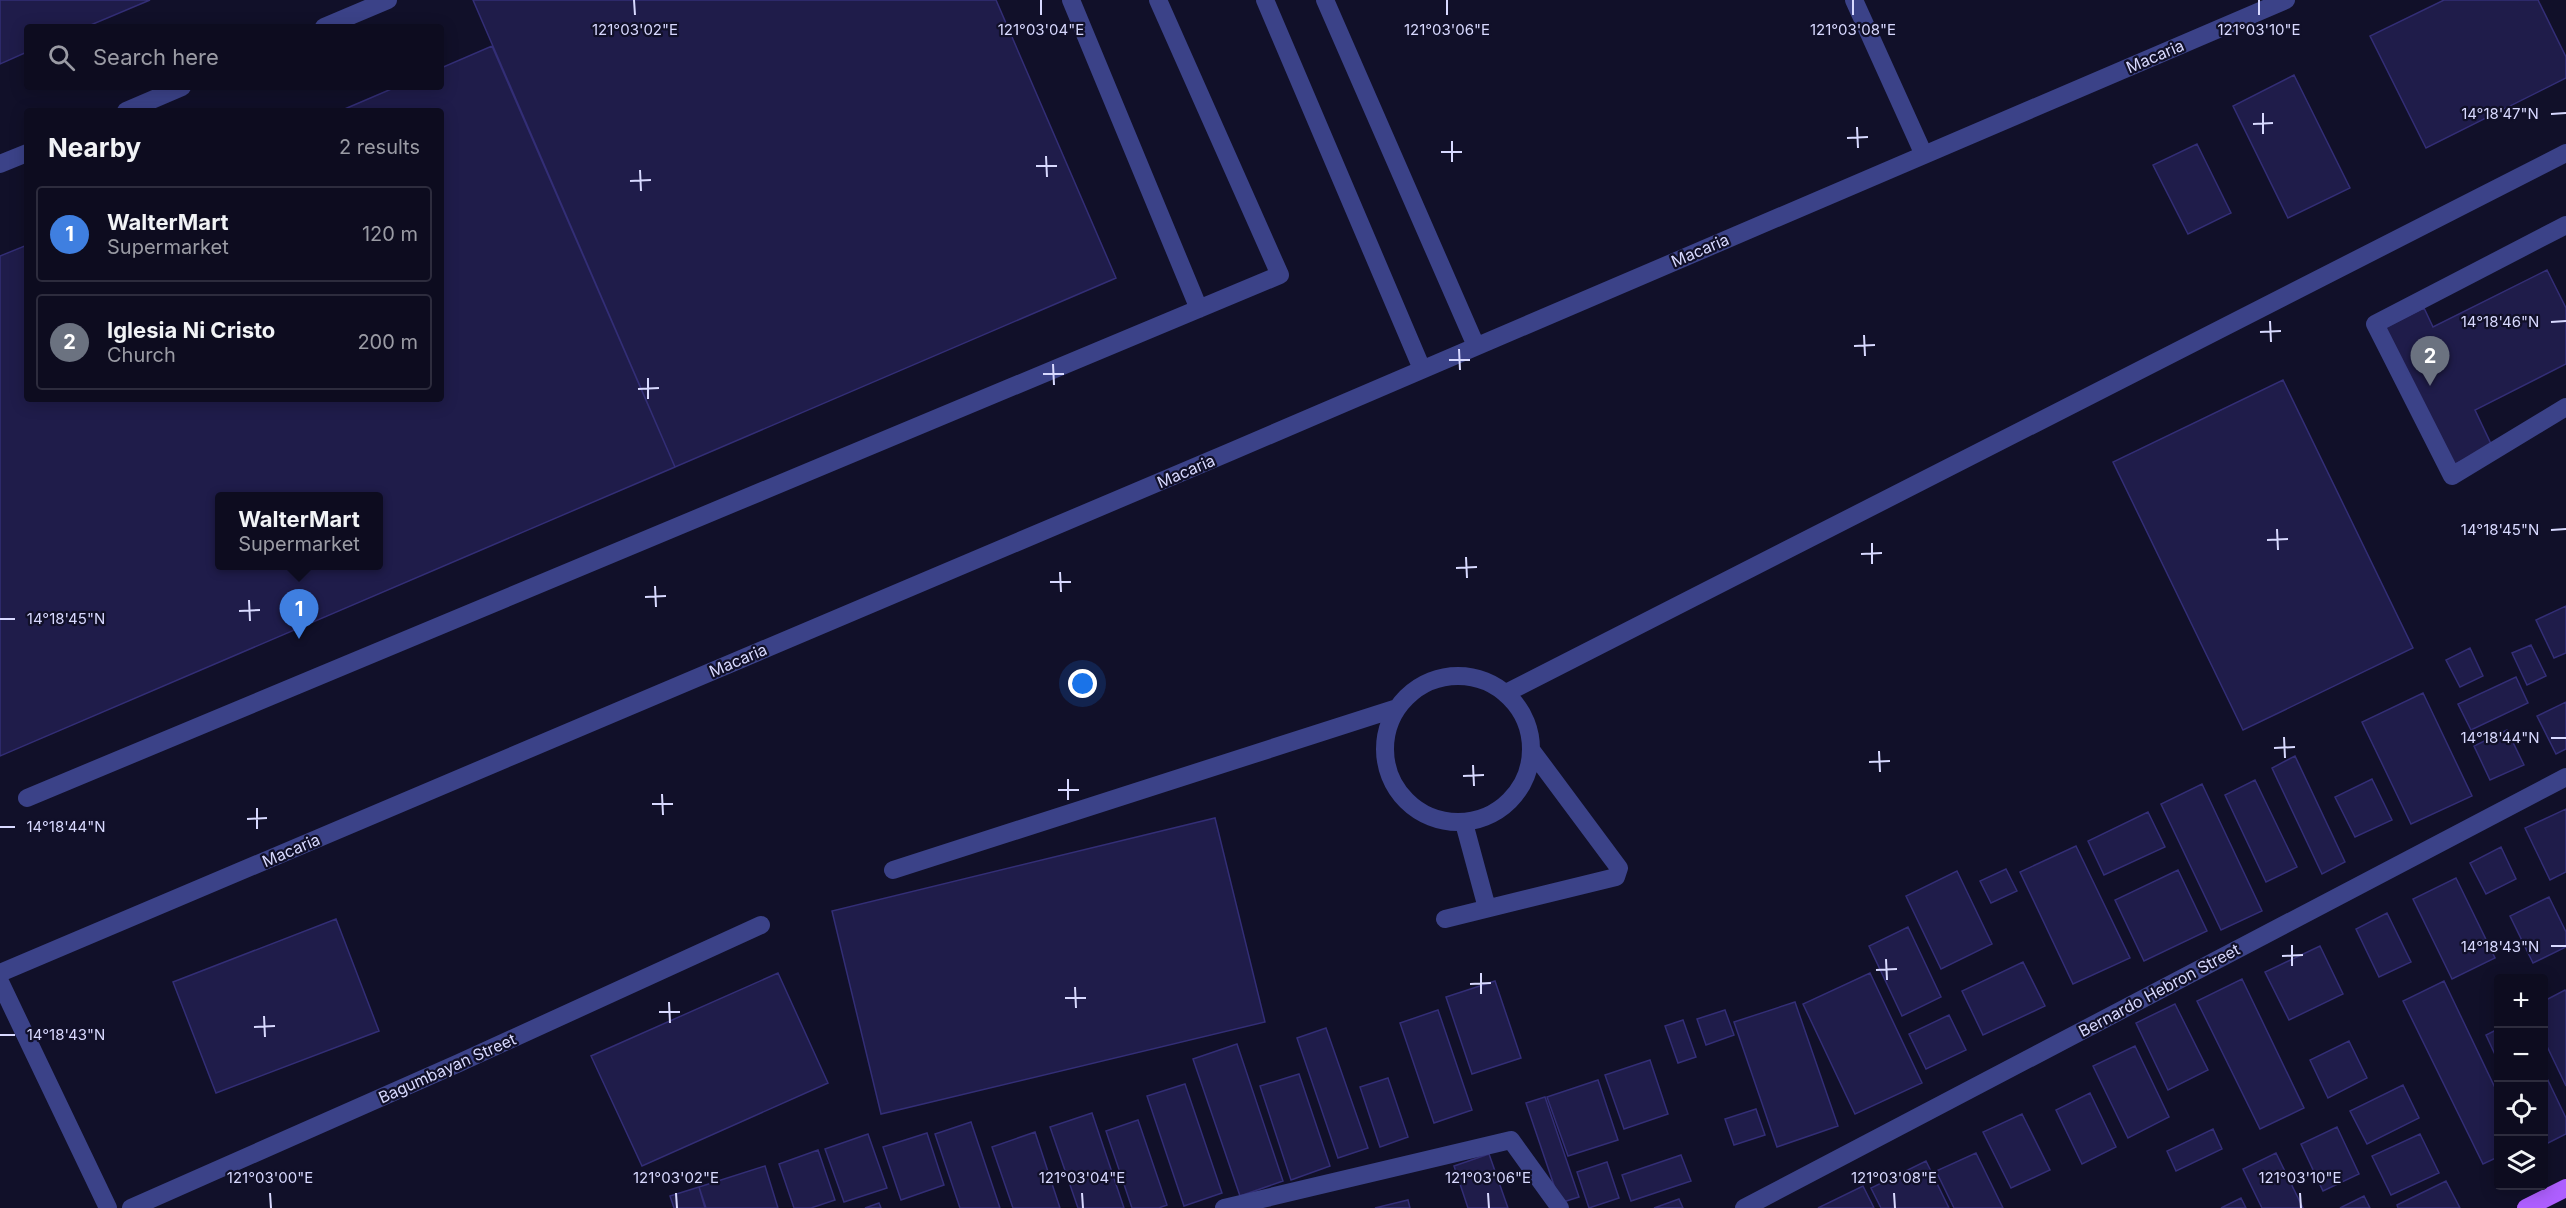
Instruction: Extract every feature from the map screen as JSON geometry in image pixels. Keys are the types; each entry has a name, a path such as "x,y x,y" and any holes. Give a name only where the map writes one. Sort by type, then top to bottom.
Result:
{"main road":[{"path":"2526,1208 2566,1188"}],"street":[{"path":"331,24 388,0"},
{"path":"1071,0 1199,309"},
{"path":"27,798 1280,274 1158,0"},
{"path":"1265,0 1422,369"},
{"path":"1325,0 1476,346"},
{"path":"1854,0 1924,154"},
{"name":"Macaria","path":"0,973 2286,0"},
{"path":"133,108 175,90"},
{"path":"1506,693 2566,153"},
{"path":"0,164 24,154"},
{"path":"2566,225 2375,324 2452,476 2566,407"},
{"path":"1449,676 1469,676 1489,682 1506,693 1521,710 1529,729 1532,751 1529,772 1519,792 1503,807 1485,818 1464,823 1443,821 1423,814 1407,802 1394,786 1387,767 1384,747 1388,726 1397,708 1411,693 1428,682 1449,676"},
{"path":"893,870 1397,708"},
{"path":"1444,919 1616,877 1619,868 1532,751"},
{"name":"Bernardo Hebron Street","path":"1744,1208 1764,1203 2566,777"},
{"path":"1464,823 1487,908"},
{"name":"Bagumbayan Street","path":"131,1208 459,1063 761,925"},
{"path":"0,982 108,1208"},
{"path":"1224,1208 1511,1140 1560,1208"}],"building":[{"path":"0,0 150,0 93,24 24,24 24,53 0,64"},
{"path":"473,0 996,0 1116,278 675,467"},
{"path":"2444,0 2538,0 2566,57 2566,78 2426,148 2370,36"},
{"path":"492,46 675,467 0,756 0,256 24,246 24,402 444,402 444,108 347,108 389,90 444,90 444,67"},
{"path":"2294,75 2350,188 2288,218 2233,106"},
{"path":"2197,144 2231,213 2188,234 2153,165"},
{"path":"2547,270 2566,308 2566,364 2475,410 2492,446 2453,465 2384,328 2424,308 2433,327"},
{"path":"2283,380 2413,648 2243,730 2113,462"},
{"path":"2566,606 2566,653 2554,658 2536,620"},
{"path":"2531,645 2546,676 2527,685 2512,653"},
{"path":"2470,648 2483,676 2460,687 2446,660"},
{"path":"2516,677 2528,703 2471,730 2458,704"},
{"path":"2423,693 2472,796 2411,824 2362,722"},
{"path":"2566,702 2566,749 2556,754 2537,716"},
{"path":"2507,730 2524,765 2490,780 2474,746"},
{"path":"2295,756 2345,862 2322,874 2272,768"},
{"path":"2372,779 2392,820 2355,837 2335,797"},
{"path":"2255,780 2297,867 2266,882 2225,795"},
{"path":"2202,784 2262,911 2221,930 2161,804"},
{"path":"2566,809 2566,872 2550,880 2525,828"},
{"path":"2148,812 2165,847 2104,875 2088,841"},
{"path":"1215,818 1265,1022 881,1114 832,911"},
{"path":"2076,846 2130,958 2073,984 2020,872"},
{"path":"2501,847 2516,879 2486,894 2470,863"},
{"path":"2006,869 2017,891 1991,903 1980,881"},
{"path":"2178,870 2207,931 2144,961 2115,900"},
{"path":"1957,871 1992,944 1941,969 1906,896"},
{"path":"2456,878 2495,958 2452,979 2413,899"},
{"path":"2549,897 2566,932 2566,947 2533,963 2510,916"},
{"path":"2387,913 2411,962 2379,977 2356,929"},
{"path":"336,919 379,1031 216,1093 173,982"},
{"path":"1908,927 1941,997 1902,1016 1869,946"},
{"path":"2320,946 2343,994 2289,1020 2265,972"},
{"path":"2023,962 2045,1006 1983,1035 1962,991"},
{"path":"778,973 828,1083 642,1166 591,1056"},
{"path":"1870,973 1922,1083 1855,1114 1803,1004"},
{"path":"2242,979 2304,1108 2260,1129 2197,1001"},
{"path":"1495,981 1521,1058 1472,1074 1446,997"},
{"path":"2444,981 2494,1086 2494,1159 2483,1164 2403,1001"},
{"path":"2565,990 2566,992 2566,1086 2548,1048 2548,999"},
{"path":"1795,1002 1838,1126 1777,1147 1734,1022"},
{"path":"2175,1004 2208,1070 2168,1090 2136,1023"},
{"path":"1438,1010 1472,1110 1434,1123 1400,1023"},
{"path":"1725,1010 1734,1035 1706,1045 1697,1019"},
{"path":"1949,1015 1966,1050 1926,1069 1909,1034"},
{"path":"1683,1020 1696,1057 1678,1063 1665,1026"},
{"path":"1326,1028 1368,1148 1338,1158 1297,1038"},
{"path":"2494,1031 2494,1052 2486,1035"},
{"path":"2349,1041 2367,1078 2328,1098 2310,1060"},
{"path":"1237,1044 1283,1181 1240,1196 1193,1059"},
{"path":"2135,1046 2169,1117 2128,1138 2093,1066"},
{"path":"1650,1060 1668,1114 1624,1129 1605,1075"},
{"path":"1299,1074 1330,1166 1291,1180 1260,1086"},
{"path":"1388,1078 1408,1137 1380,1147 1360,1087"},
{"path":"1598,1080 1618,1140 1568,1156 1547,1097"},
{"path":"2548,1080 2566,1118 2566,1134 2548,1143"},
{"path":"1185,1084 1222,1193 1184,1206 1147,1096"},
{"path":"2403,1085 2419,1118 2367,1144 2350,1111"},
{"path":"2090,1093 2116,1147 2082,1164 2056,1110"},
{"path":"1545,1097 1579,1197 1560,1203 1526,1103"},
{"path":"1756,1109 1765,1135 1734,1145 1725,1119"},
{"path":"1092,1113 1124,1208 1078,1208 1050,1127"},
{"path":"2022,1114 2050,1170 2011,1188 1983,1132"},
{"path":"1138,1120 1167,1205 1159,1208 1132,1208 1106,1131"},
{"path":"971,1122 1000,1208 960,1208 935,1134"},
{"path":"2337,1127 2359,1174 2323,1191 2301,1144"},
{"path":"2213,1129 2222,1149 2176,1171 2167,1151"},
{"path":"1035,1132 1060,1208 1013,1208 992,1147"},
{"path":"927,1133 944,1185 901,1200 883,1147"},
{"path":"868,1134 887,1188 844,1202 825,1149"},
{"path":"2420,1134 2439,1173 2391,1195 2372,1156"},
{"path":"818,1150 835,1200 811,1208 794,1208 779,1164"},
{"path":"1976,1153 2003,1208 1954,1208 1936,1171"},
{"path":"2276,1153 2303,1208 2262,1208 2243,1169"},
{"path":"1489,1154 1508,1208 1468,1208 1454,1166"},
{"path":"1681,1155 1691,1181 1631,1201 1622,1175"},
{"path":"1926,1161 1949,1208 1881,1208 1871,1188"},
{"path":"1607,1162 1619,1198 1589,1208 1577,1172"},
{"path":"765,1166 778,1208 706,1208 699,1187"},
{"path":"2446,1181 2460,1208 2398,1208 2397,1205"},
{"path":"1863,1186 1874,1208 1818,1208"},
{"path":"699,1187 705,1208 674,1208 670,1196"},
{"path":"2364,1196 2370,1208 2340,1208"},
{"path":"2241,1198 2246,1208 2221,1208"},
{"path":"1679,1199 1683,1208 1654,1208"},
{"path":"1408,1200 1410,1208 1375,1208"},
{"path":"879,1203 881,1208 865,1208"}],"place":[{"name":"Iglesia Ni Cristo","path":"2430,386"},
{"name":"WalterMart","path":"299,639"}]}
